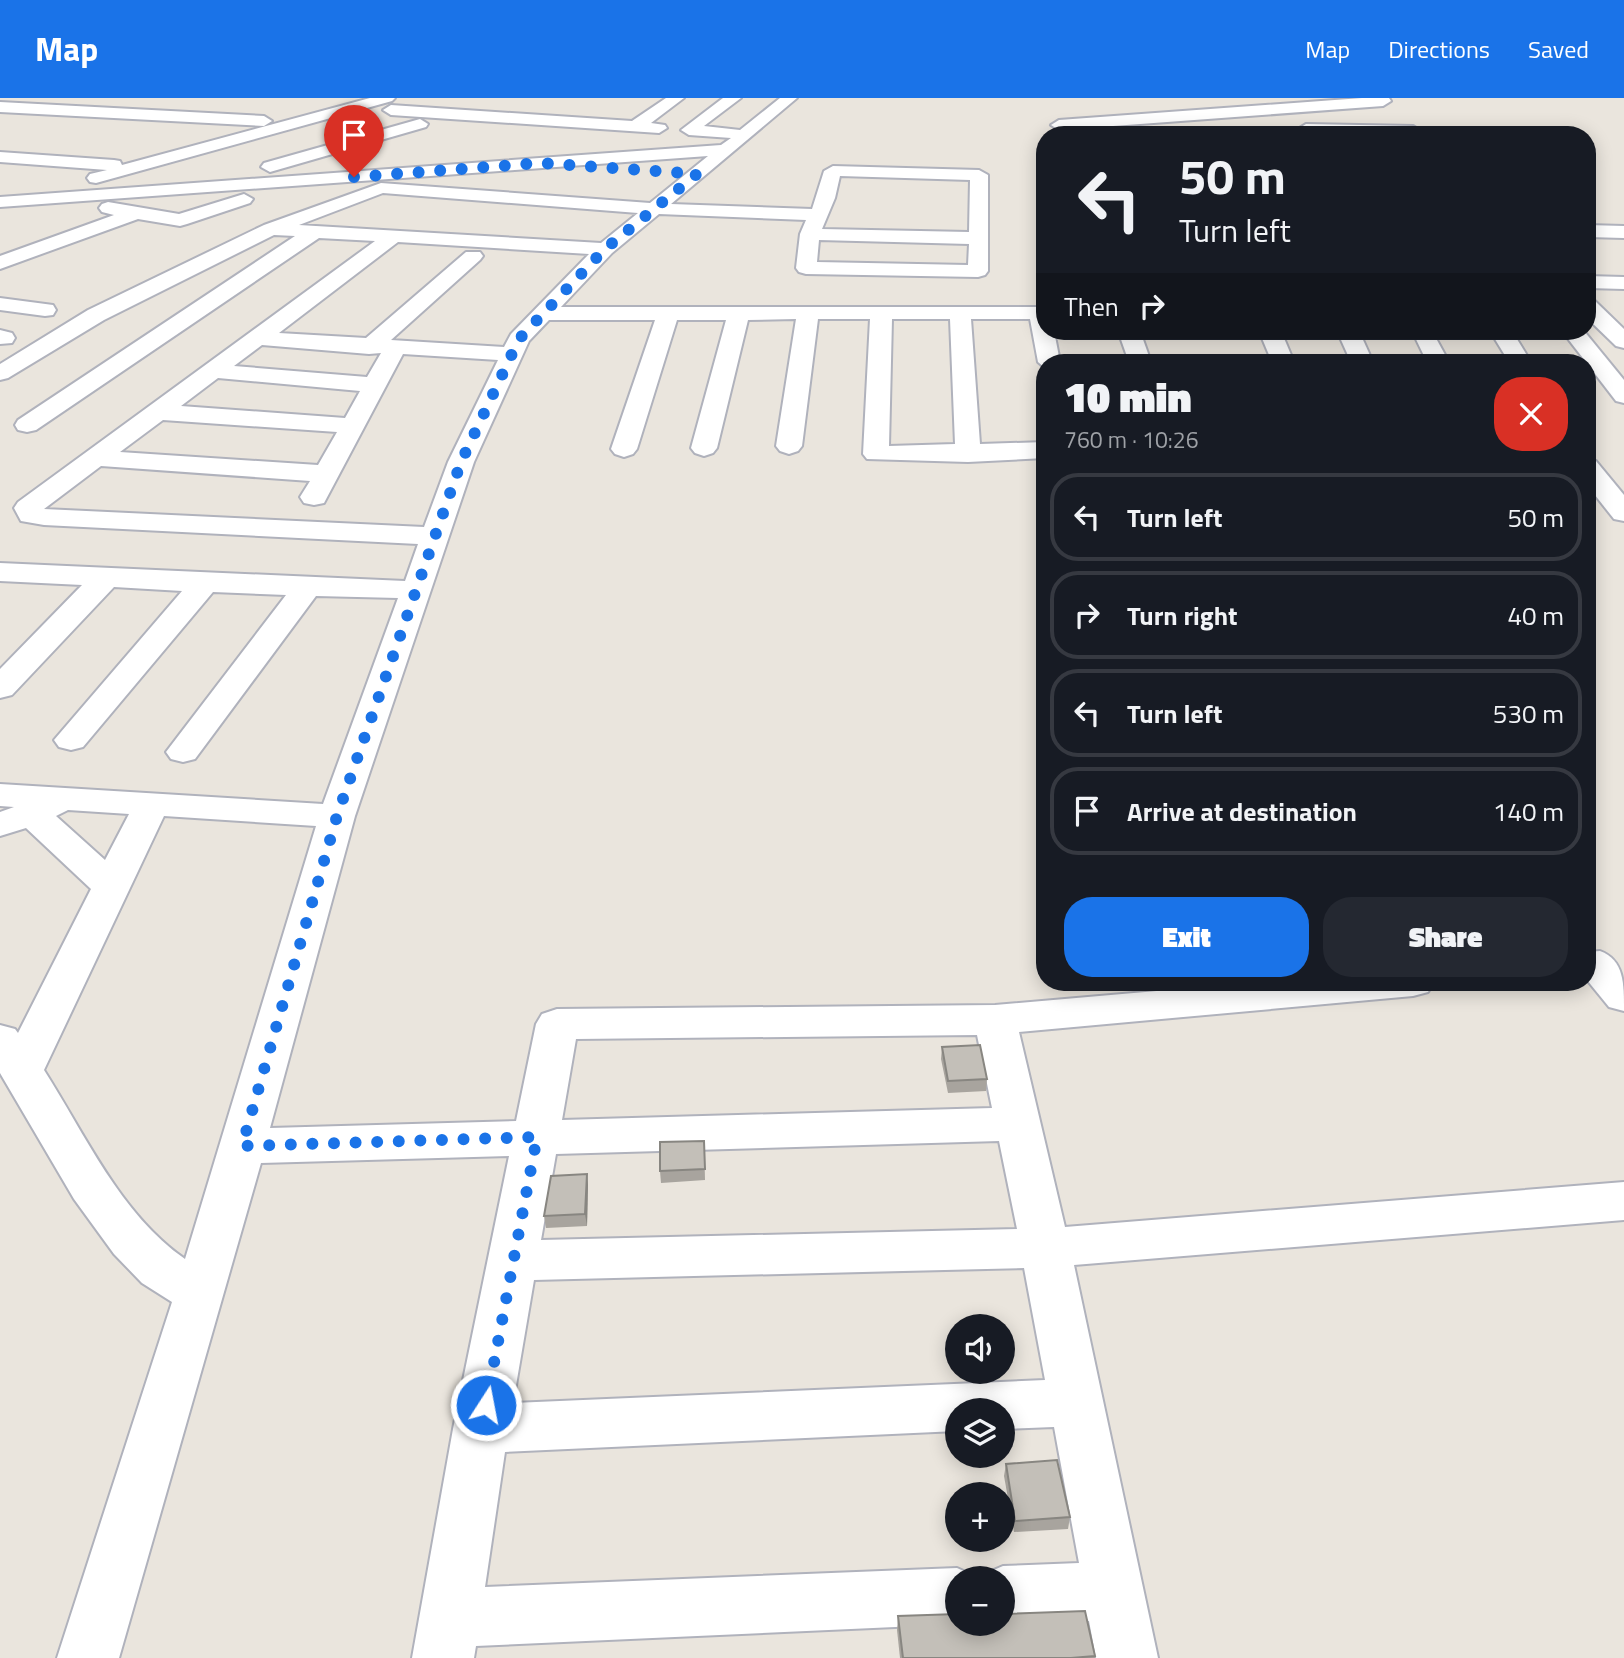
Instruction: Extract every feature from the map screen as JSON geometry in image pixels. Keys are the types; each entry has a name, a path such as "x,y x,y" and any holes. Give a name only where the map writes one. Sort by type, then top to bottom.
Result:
{"street":[{"path":"97,98 221,103"},
{"path":"21,200 114,165 274,122 387,98"},
{"path":"432,98 601,111 584,124"},
{"path":"635,127 676,98"},
{"path":"689,130 733,98"},
{"path":"88,1658 200,1293 337,816 461,462 519,339 645,207 736,142 789,98"},
{"path":"1059,125 1120,115 1225,105 1383,99 1408,126"},
{"path":"0,204 359,103 584,124 689,130 736,142"},
{"path":"0,107 274,122"},
{"path":"1066,107 1068,116 1078,124"},
{"path":"0,120 27,109"},
{"path":"42,125 74,111"},
{"path":"1166,111 1191,125 1208,126"},
{"path":"91,128 122,114"},
{"path":"137,132 172,116"},
{"path":"0,263 128,211 196,188 420,124"},
{"path":"256,134 387,159 409,172"},
{"path":"554,138 736,142"},
{"path":"178,140 202,142"},
{"path":"0,373 16,366 59,337 88,323 96,315 271,229 381,188 424,175 542,172 736,142"},
{"path":"461,169 513,149 622,158"},
{"path":"2,158 114,165"},
{"path":"0,196 56,186 196,188 461,169 542,172 645,207"},
{"path":"833,171 979,175 972,201 978,238 978,271 806,268 824,211 833,171"},
{"path":"180,220 299,181"},
{"path":"56,186 91,205 180,220 313,233 473,256 645,207"},
{"path":"381,188 645,207 824,211 978,238"},
{"path":"52,218 91,205"},
{"path":"330,205 384,209"},
{"path":"435,536 31,515 28,508 384,244 645,207"},
{"path":"27,425 313,233"},
{"path":"1596,234 1621,242"},
{"path":"369,346 473,256"},
{"path":"1596,282 1624,283"},
{"path":"0,304 45,310"},
{"path":"704,448 739,313"},
{"path":"789,446 808,313"},
{"path":"881,313 876,454 1036,450"},
{"path":"960,313 968,454"},
{"path":"542,314 1036,313"},
{"path":"624,449 668,314"},
{"path":"1596,314 1623,339"},
{"path":"258,338 512,354"},
{"path":"1580,340 1591,354"},
{"path":"298,528 395,348"},
{"path":"1596,361 1624,397"},
{"path":"213,371 375,385"},
{"path":"1600,398 1624,397"},
{"path":"158,412 353,426"},
{"path":"97,458 327,474"},
{"path":"1596,467 1624,513"},
{"path":"4,576 417,590"},
{"path":"0,688 106,578"},
{"path":"71,740 205,583"},
{"path":"183,752 308,586"},
{"path":"10,811 66,800 337,816"},
{"path":"152,804 110,885 11,1054 110,1214 155,1265 200,1293"},
{"path":"10,811 110,885"},
{"path":"1604,964 1624,997"},
{"path":"945,1598 446,1638 481,1429 557,1024 995,1020 1314,991"},
{"path":"995,1020 1047,1248 1074,1402 1127,1658"},
{"path":"242,1146 1018,1124"},
{"path":"513,1261 1047,1248 1624,1201"},
{"path":"481,1429 1074,1402"},
{"path":"1015,1595 1113,1591"}],"building":[{"path":"980,1045 987,1079 948,1081 942,1047"},
{"path":"704,1141 705,1169 660,1171 660,1142"},
{"path":"587,1174 585,1214 544,1216 551,1176"},
{"path":"1057,1460 1070,1517 1015,1521 1015,1482 1009,1482 1007,1468 1015,1468 1015,1463"},
{"path":"1085,1611 1095,1656 903,1658 898,1616 945,1614 945,1636 1015,1636 1015,1614"}],"route":[{"path":"354,177 541,163 697,174 605,249 519,339 461,462 337,816 242,1146 537,1137 486,1405"}]}
